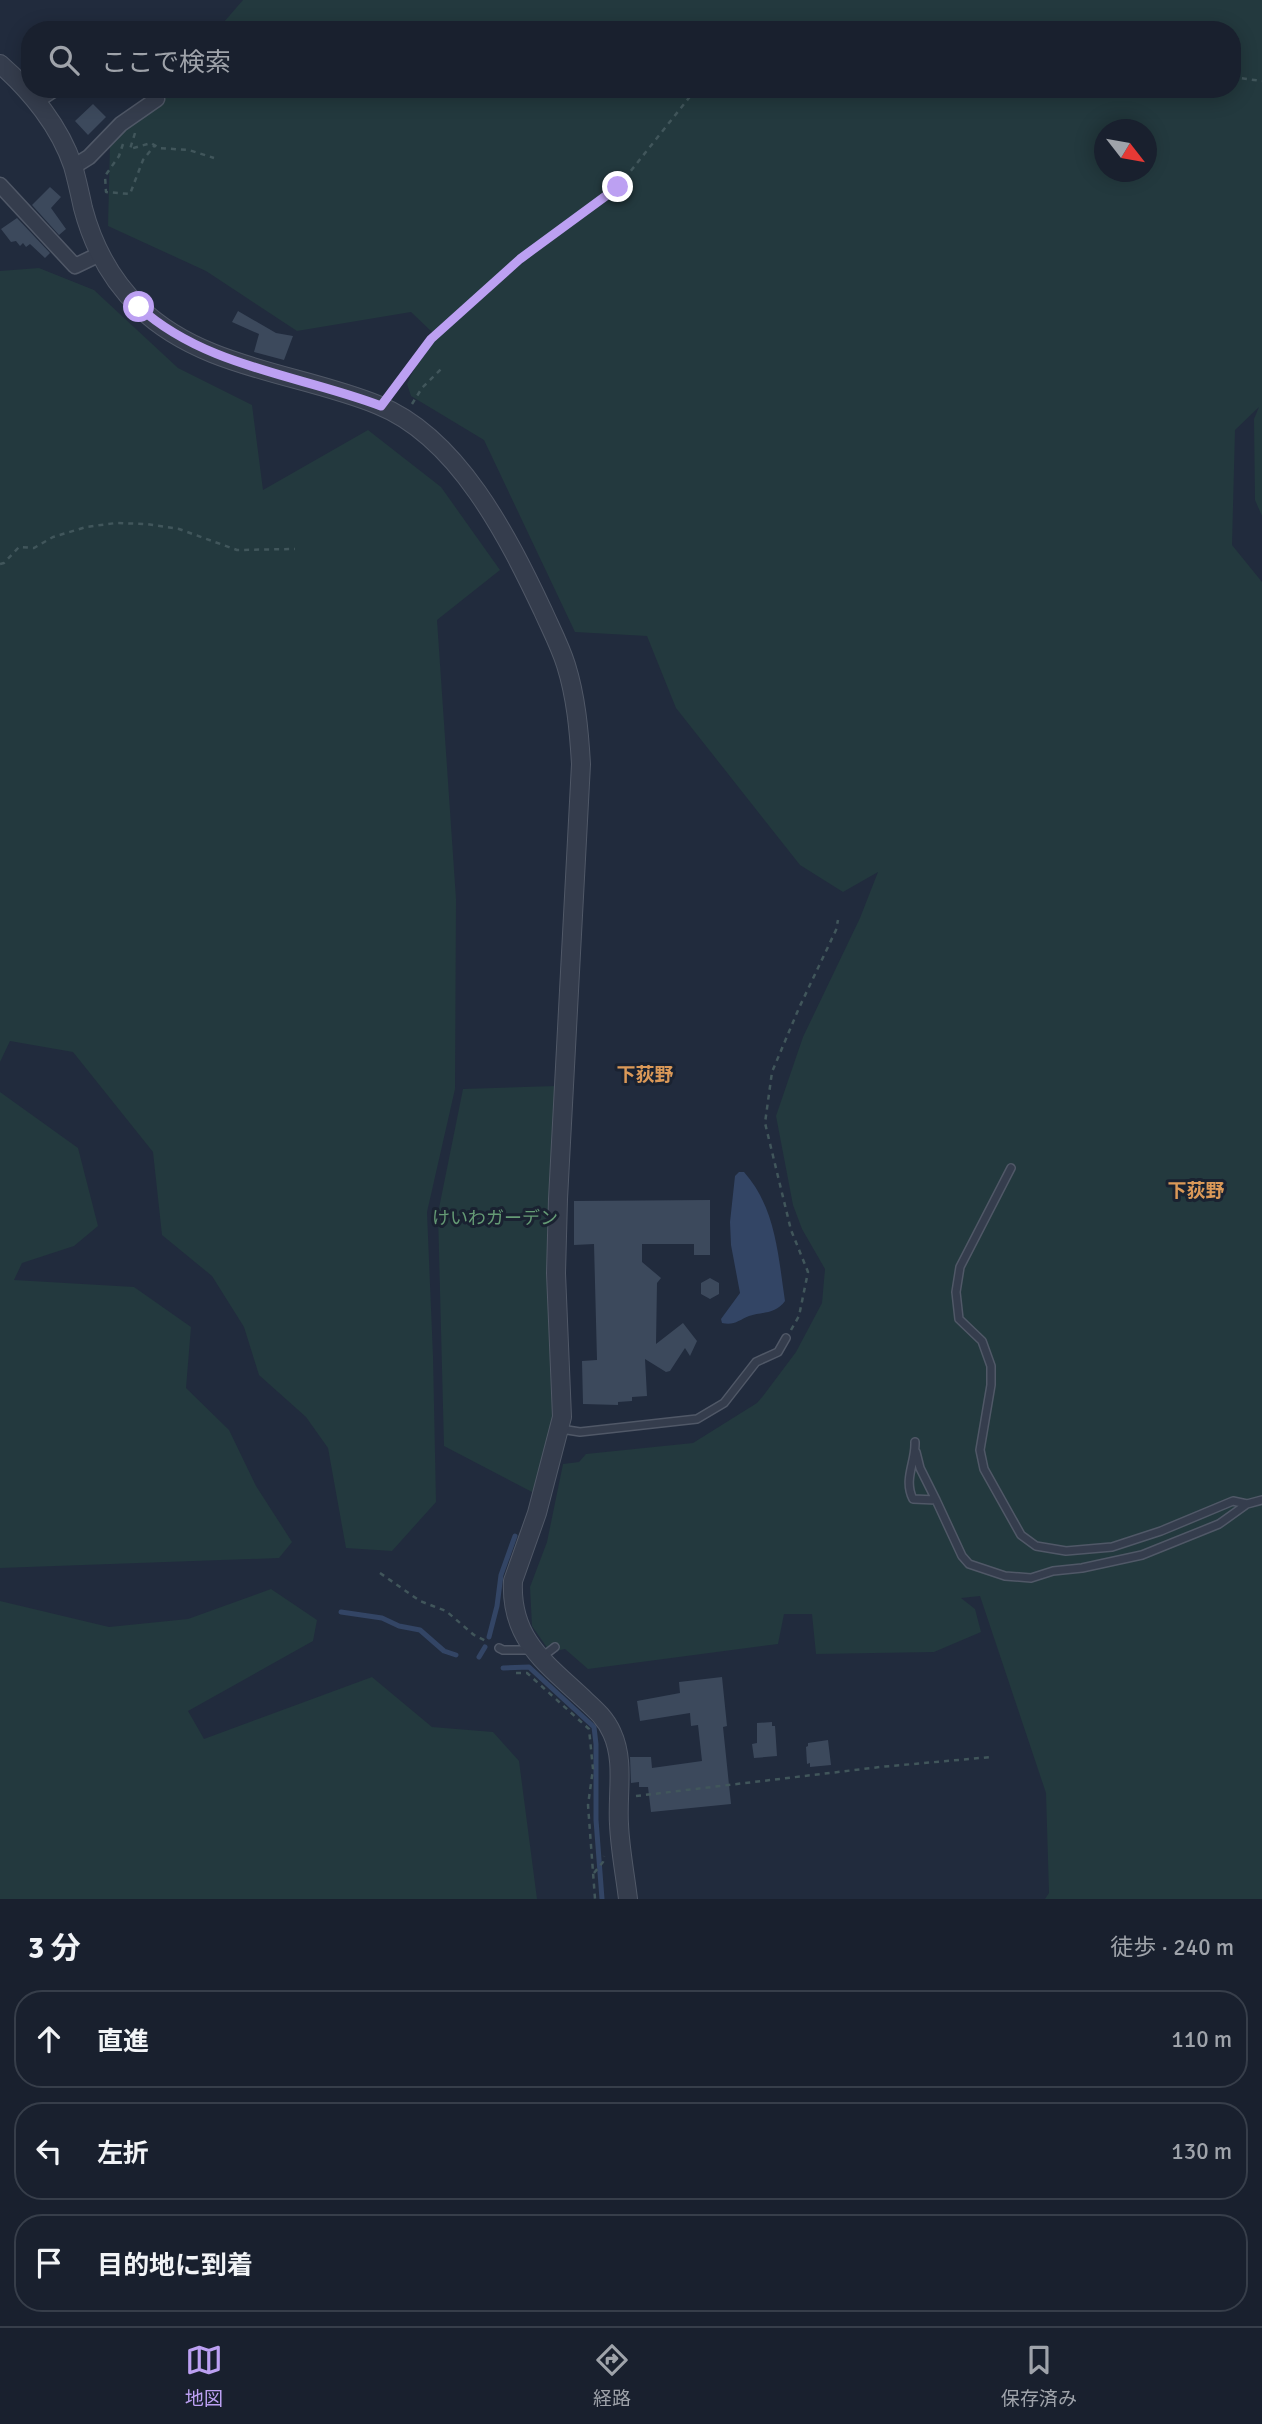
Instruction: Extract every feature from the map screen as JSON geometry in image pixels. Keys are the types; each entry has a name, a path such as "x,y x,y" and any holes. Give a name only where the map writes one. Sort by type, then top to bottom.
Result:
{"street":[{"path":"0,64 21,79"},
{"path":"34,98 52,124 73,167 90,232 100,254 125,292 154,321 218,356 381,406 441,448 458,466 485,505 532,586 566,663 577,715 581,764 556,1273 562,1392 559,1429 537,1513 513,1581 513,1605 520,1629 601,1716 613,1735 619,1757 619,1825 628,1899"},
{"path":"73,167 89,157 126,121 156,98"},
{"path":"0,185 75,266 100,254"}],"lane":[{"path":"38,104 47,98"},
{"path":"1011,1168 960,1267 956,1292 959,1319 982,1341 991,1366 991,1385 980,1450 984,1469 1021,1535 1036,1546 1066,1551 1092,1550 1146,1537 1233,1501 1247,1504"},
{"path":"559,1429 580,1432 697,1419 724,1403 756,1362 778,1352 786,1338"},
{"path":"936,1500 913,1499 910,1492 909,1474 915,1446 920,1468 936,1500 953,1539 962,1556 970,1564 1006,1576 1031,1578 1053,1571 1082,1569 1142,1555 1219,1524 1247,1504 1262,1500"},
{"path":"499,1648 543,1652"}],"path":[{"path":"1241,78 1262,81"},
{"path":"381,406 431,339 520,259 618,187 689,98"},
{"path":"126,121 128,127 121,150 105,176 106,192 130,194 144,160 155,145"},
{"path":"135,133 130,149 151,143 159,148 190,150 214,158"},
{"path":"422,388 444,366"},
{"path":"0,564 19,547 34,548 53,537 86,527 116,523 179,529 237,550 295,549"},
{"path":"786,1338 799,1316 808,1272 791,1230 765,1123 772,1072 836,930 838,919"},
{"path":"380,1573 419,1601 446,1611 474,1635 499,1648"},
{"path":"516,1673 527,1673 589,1729 593,1769 588,1805 595,1899"},
{"path":"619,1798 991,1757"}],"green space":[{"path":"243,0 1262,0 1262,516 1255,500 1254,419 1259,407 1235,430 1232,545 1262,582 1262,1899 1045,1899 1049,1893 1046,1793 980,1596 961,1598 975,1609 981,1632 934,1652 816,1654 812,1614 784,1614 778,1644 588,1669 565,1649 550,1652 532,1626 530,1587 547,1542 563,1464 579,1462 586,1454 693,1443 757,1403 796,1352 822,1303 825,1269 802,1229 793,1205 776,1116 803,1037 860,918 878,872 843,892 800,865 676,708 647,636 575,632 484,440 411,396 407,384 432,332 411,312 297,331 206,271 108,226 110,144 153,98 1241,98 1241,21 225,21"},
{"path":"39,268 94,290 178,368 252,405 263,490 368,430 441,487 500,570 437,620 456,899 455,1089 427,1212 436,1502 392,1551 346,1548 328,1448 306,1417 259,1375 244,1327 212,1276 162,1235 153,1152 73,1052 10,1041 0,1062 0,271"},
{"name":"けいわガーデン","path":"556,1086 556,1405 537,1491 532,1492 444,1446 438,1213 463,1089"},
{"path":"0,1092 78,1148 98,1226 74,1246 22,1263 14,1280 134,1287 191,1327 186,1388 229,1430 256,1486 292,1542 279,1558 0,1568"},
{"path":"271,1589 317,1620 313,1641 188,1711 204,1739 372,1677 432,1727 493,1732 519,1761 537,1899 0,1899 0,1601 109,1627 188,1619"}],"water":[{"path":"744,1172 755,1186 769,1217 785,1301 773,1310 726,1324 722,1323 721,1319 740,1293 731,1245 730,1222 735,1176"}],"building":[{"path":"93,104 106,117 88,135 75,121"},
{"path":"50,187 61,197 51,208 66,229 59,235 32,205"},
{"path":"17,218 50,253 45,258 30,244 26,247 23,243 20,246 16,241 11,242 1,229"},
{"path":"238,311 276,333 293,336 284,360 254,352 259,334 232,322"},
{"path":"710,1200 710,1255 694,1255 694,1244 642,1244 642,1262 661,1278 657,1283 656,1344 683,1323 697,1341 690,1356 685,1348 670,1371 666,1372 645,1359 647,1396 632,1397 632,1401 618,1402 618,1405 583,1404 582,1361 597,1360 594,1244 574,1245 574,1201"},
{"path":"710,1278 719,1283 719,1294 710,1299 701,1294 701,1283"},
{"path":"722,1677 727,1726 723,1727 731,1804 651,1812 648,1787 639,1787 639,1782 631,1783 630,1757 651,1757 652,1768 702,1761 698,1725 691,1726 690,1713 640,1721 637,1701 680,1693 679,1682"},
{"path":"772,1722 772,1726 775,1726 777,1756 754,1758 752,1744 757,1743 757,1723"},
{"path":"828,1740 831,1765 810,1767 810,1763 807,1764 808,1743"}],"waterway":[{"path":"489,1637 501,1575 515,1536"},
{"path":"341,1612 382,1618 399,1626 420,1630 444,1651 456,1655"},
{"path":"479,1657 485,1647"},
{"path":"503,1668 529,1667 594,1727 596,1820 602,1899"}],"district":[{"name":"下荻野","path":"645,1075"},
{"name":"下荻野","path":"1196,1191"}],"route":[{"path":"139,307 171,332 218,356 381,406 431,339 520,259 618,187"}]}
